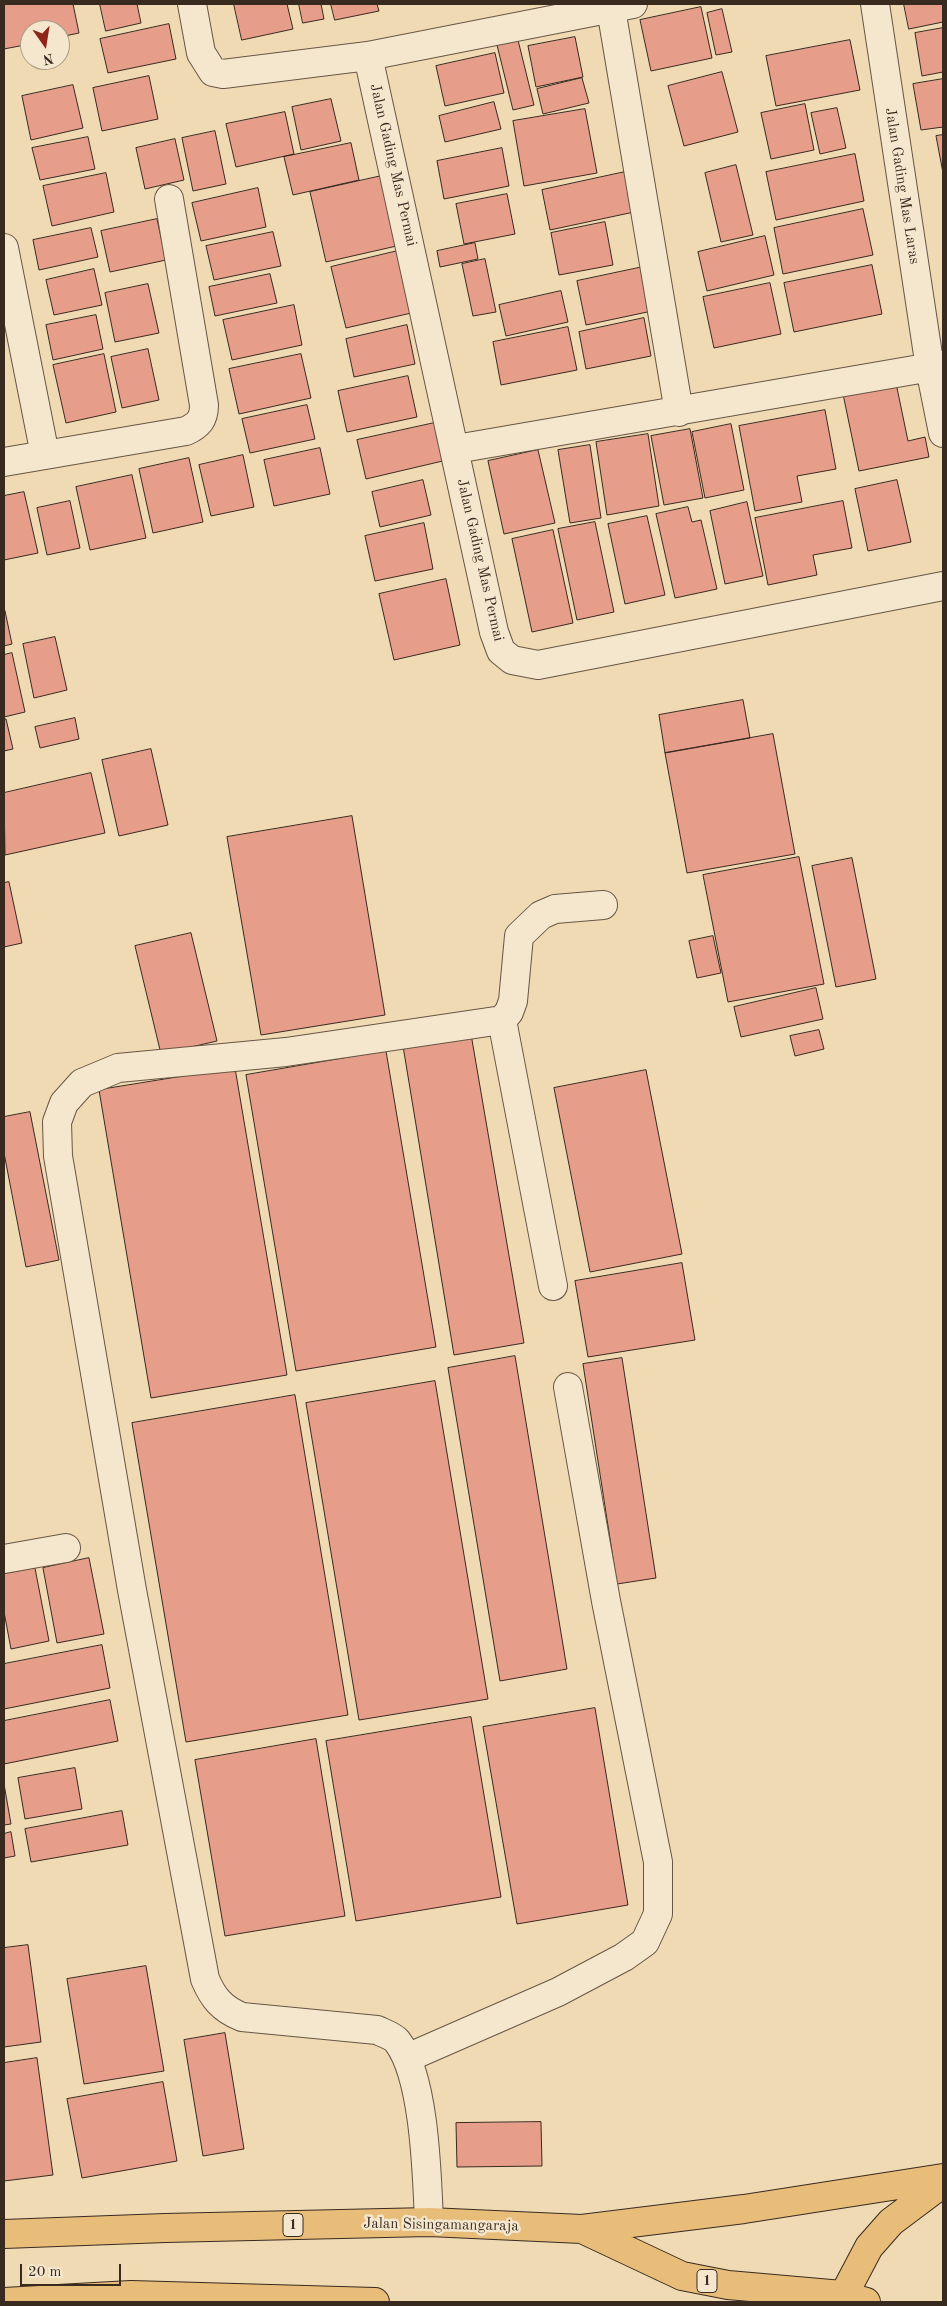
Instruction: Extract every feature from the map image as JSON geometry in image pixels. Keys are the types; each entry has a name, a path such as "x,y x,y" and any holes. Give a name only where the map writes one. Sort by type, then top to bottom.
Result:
{"highway":[{"path":"582,2229 744,2209 943,2178"},
{"name":"1","path":"850,2300 869,2247 891,2222 943,2183"},
{"name":"Jalan Sisingamangaraja","path":"4,2234 429,2222 582,2229 682,2276 728,2285 850,2300"},
{"path":"11,2302 131,2296 179,2299 374,2302"}],"street":[{"path":"192,4 201,54 209,67 216,73 228,74 368,56 622,6 679,412"},
{"name":"Jalan Gading Mas Laras","path":"874,4 937,367 943,433"},
{"name":"Jalan Gading Mas Permai","path":"368,56 456,449 493,625 501,650 512,660 538,665 943,586"},
{"path":"4,462 186,431 196,426 202,419 204,404 169,200"},
{"path":"4,248 44,454"},
{"path":"456,449 937,367"},
{"path":"429,2222 426,2151 412,2073 407,2058 396,2040 377,2030 242,2017 228,2011 216,2000 206,1979 132,1590 58,1156 57,1122 64,1103 82,1083 118,1068 286,1052 502,1020 509,1012 513,1001 520,936 541,915 555,909 603,905"},
{"path":"502,1020 553,1286"},
{"path":"407,2058 558,1992 624,1957 645,1942 658,1914 658,1862 606,1601 568,1387"},
{"path":"4,1559 66,1548"}],"building":[{"path":"4,4 73,4 79,33 70,35 70,20 20,20 20,46 4,49"},
{"path":"100,4 137,4 141,23 106,31"},
{"path":"234,4 287,4 293,29 242,40"},
{"path":"299,4 321,4 324,19 303,23"},
{"path":"331,4 377,4 379,11 335,20"},
{"path":"904,4 943,4 943,22 909,29"},
{"path":"701,7 712,58 651,71 640,20"},
{"path":"722,9 732,52 716,55 707,13"},
{"path":"169,24 176,59 108,73 100,39"},
{"path":"943,28 943,72 922,76 915,33"},
{"path":"575,37 583,77 536,87 528,46"},
{"path":"518,40 534,105 513,110 497,45"},
{"path":"850,40 860,90 776,106 766,56"},
{"path":"495,53 504,93 445,106 436,66"},
{"path":"722,72 738,132 684,146 668,86"},
{"path":"149,76 158,119 102,131 93,88"},
{"path":"582,78 589,103 543,114 537,89"},
{"path":"943,79 943,127 921,130 913,84"},
{"path":"73,85 83,128 31,140 22,96"},
{"path":"331,99 341,141 301,150 292,107"},
{"path":"494,102 501,129 445,142 439,116"},
{"path":"805,104 814,150 771,159 761,113"},
{"path":"837,108 846,148 820,154 811,113"},
{"path":"585,109 597,173 524,186 513,121"},
{"path":"285,112 294,154 236,167 226,124"},
{"path":"215,131 226,184 193,191 182,138"},
{"path":"943,135 943,173 936,136"},
{"path":"88,137 95,169 40,180 32,148"},
{"path":"175,139 184,180 145,189 136,148"},
{"path":"351,143 359,180 293,195 284,157"},
{"path":"502,148 509,186 444,199 437,161"},
{"path":"855,154 864,201 776,220 766,172"},
{"path":"736,165 753,235 721,242 705,173"},
{"path":"625,172 634,212 550,230 542,190"},
{"path":"106,173 114,212 52,226 43,186"},
{"path":"386,175 401,245 326,262 310,192"},
{"path":"258,188 266,227 201,241 192,203"},
{"path":"507,194 515,234 464,244 456,204"},
{"path":"863,209 873,255 783,274 774,228"},
{"path":"157,219 166,260 110,272 101,231"},
{"path":"605,222 613,265 559,275 551,233"},
{"path":"91,228 98,257 39,270 33,240"},
{"path":"273,232 281,266 214,280 206,246"},
{"path":"765,236 774,275 707,291 698,252"},
{"path":"475,243 478,259 440,267 437,251"},
{"path":"406,249 420,311 346,328 331,267"},
{"path":"485,259 496,312 473,316 462,264"},
{"path":"872,265 882,314 794,332 784,283"},
{"path":"643,267 652,311 586,325 577,281"},
{"path":"94,269 102,305 54,315 46,280"},
{"path":"270,274 277,303 215,316 209,287"},
{"path":"770,283 781,334 714,348 703,297"},
{"path":"148,284 159,333 115,342 105,293"},
{"path":"561,291 568,322 506,336 499,305"},
{"path":"294,305 302,345 232,360 223,320"},
{"path":"96,315 103,349 53,360 46,325"},
{"path":"644,318 651,356 586,369 579,332"},
{"path":"407,325 415,364 354,377 346,339"},
{"path":"568,327 577,370 501,385 493,342"},
{"path":"148,349 159,400 122,408 111,357"},
{"path":"104,354 116,412 66,423 53,365"},
{"path":"301,354 311,398 239,414 229,369"},
{"path":"408,376 417,417 347,432 338,391"},
{"path":"896,383 908,441 925,437 929,457 859,471 843,394"},
{"path":"307,405 315,439 250,453 242,419"},
{"path":"825,410 836,469 797,476 802,502 755,511 739,426"},
{"path":"439,422 447,460 366,479 357,440"},
{"path":"731,424 744,490 705,498 692,432"},
{"path":"690,429 703,498 664,505 651,436"},
{"path":"648,434 659,506 607,515 596,442"},
{"path":"590,445 601,518 570,523 558,450"},
{"path":"320,448 330,494 274,506 264,460"},
{"path":"538,450 555,523 504,534 488,461"},
{"path":"243,455 254,507 211,516 199,465"},
{"path":"189,458 203,522 153,533 139,469"},
{"path":"132,475 146,538 90,550 76,487"},
{"path":"423,480 431,515 380,527 372,492"},
{"path":"897,480 911,542 868,551 855,489"},
{"path":"24,492 38,553 4,560 4,496"},
{"path":"70,501 80,548 47,555 37,508"},
{"path":"843,501 852,548 813,555 817,575 768,585 755,518"},
{"path":"747,502 763,576 725,584 710,511"},
{"path":"688,507 692,522 701,520 717,589 675,598 656,514"},
{"path":"647,516 665,595 625,604 608,524"},
{"path":"595,522 614,612 577,620 558,529"},
{"path":"424,523 433,569 375,581 365,536"},
{"path":"553,530 573,623 532,632 512,539"},
{"path":"446,579 460,645 394,660 379,594"},
{"path":"4,612 12,644 4,646"},
{"path":"55,637 67,690 34,698 23,644"},
{"path":"12,653 25,712 4,717 4,655"},
{"path":"743,700 750,738 665,753 659,715"},
{"path":"75,718 79,739 40,748 35,727"},
{"path":"4,719 6,719 13,749 4,751"},
{"path":"773,734 795,854 687,873 665,753"},
{"path":"151,749 168,825 119,836 102,760"},
{"path":"91,773 105,833 5,855 4,793"},
{"path":"352,816 385,1015 261,1035 227,837"},
{"path":"799,857 824,984 728,1002 703,875"},
{"path":"852,858 876,979 836,987 812,866"},
{"path":"9,882 22,943 4,947 4,883"},
{"path":"191,933 217,1041 161,1054 135,946"},
{"path":"713,936 721,973 697,978 689,941"},
{"path":"816,988 823,1019 741,1037 734,1007"},
{"path":"819,1030 824,1049 795,1056 790,1036"},
{"path":"471,1034 524,1343 454,1355 403,1046"},
{"path":"386,1051 436,1347 296,1371 246,1075"},
{"path":"235,1068 287,1375 151,1398 99,1090"},
{"path":"646,1070 682,1254 590,1272 554,1088"},
{"path":"30,1112 59,1260 26,1267 4,1153 4,1117"},
{"path":"682,1263 695,1340 588,1357 575,1281"},
{"path":"515,1356 567,1669 500,1681 448,1368"},
{"path":"622,1358 656,1578 617,1584 583,1364"},
{"path":"435,1381 488,1699 359,1720 306,1403"},
{"path":"295,1395 348,1715 186,1742 132,1423"},
{"path":"89,1558 104,1634 57,1643 43,1568"},
{"path":"35,1568 49,1641 11,1649 4,1612 4,1574"},
{"path":"102,1645 110,1688 4,1709 4,1664"},
{"path":"110,1700 118,1741 4,1764 4,1721"},
{"path":"595,1708 628,1905 517,1924 483,1727"},
{"path":"471,1717 501,1897 356,1921 326,1741"},
{"path":"316,1739 345,1916 225,1936 195,1760"},
{"path":"75,1768 82,1809 25,1819 18,1778"},
{"path":"4,1784 11,1824 4,1825"},
{"path":"122,1811 128,1845 31,1862 25,1829"},
{"path":"11,1832 15,1856 4,1858 4,1834"},
{"path":"28,1945 41,2042 4,2047 4,1948"},
{"path":"146,1966 164,2071 84,2084 67,1979"},
{"path":"225,2033 244,2149 203,2156 184,2040"},
{"path":"37,2058 53,2175 4,2181 4,2063"},
{"path":"163,2082 177,2161 82,2178 67,2099"},
{"path":"541,2122 542,2166 457,2167 456,2123"}]}
